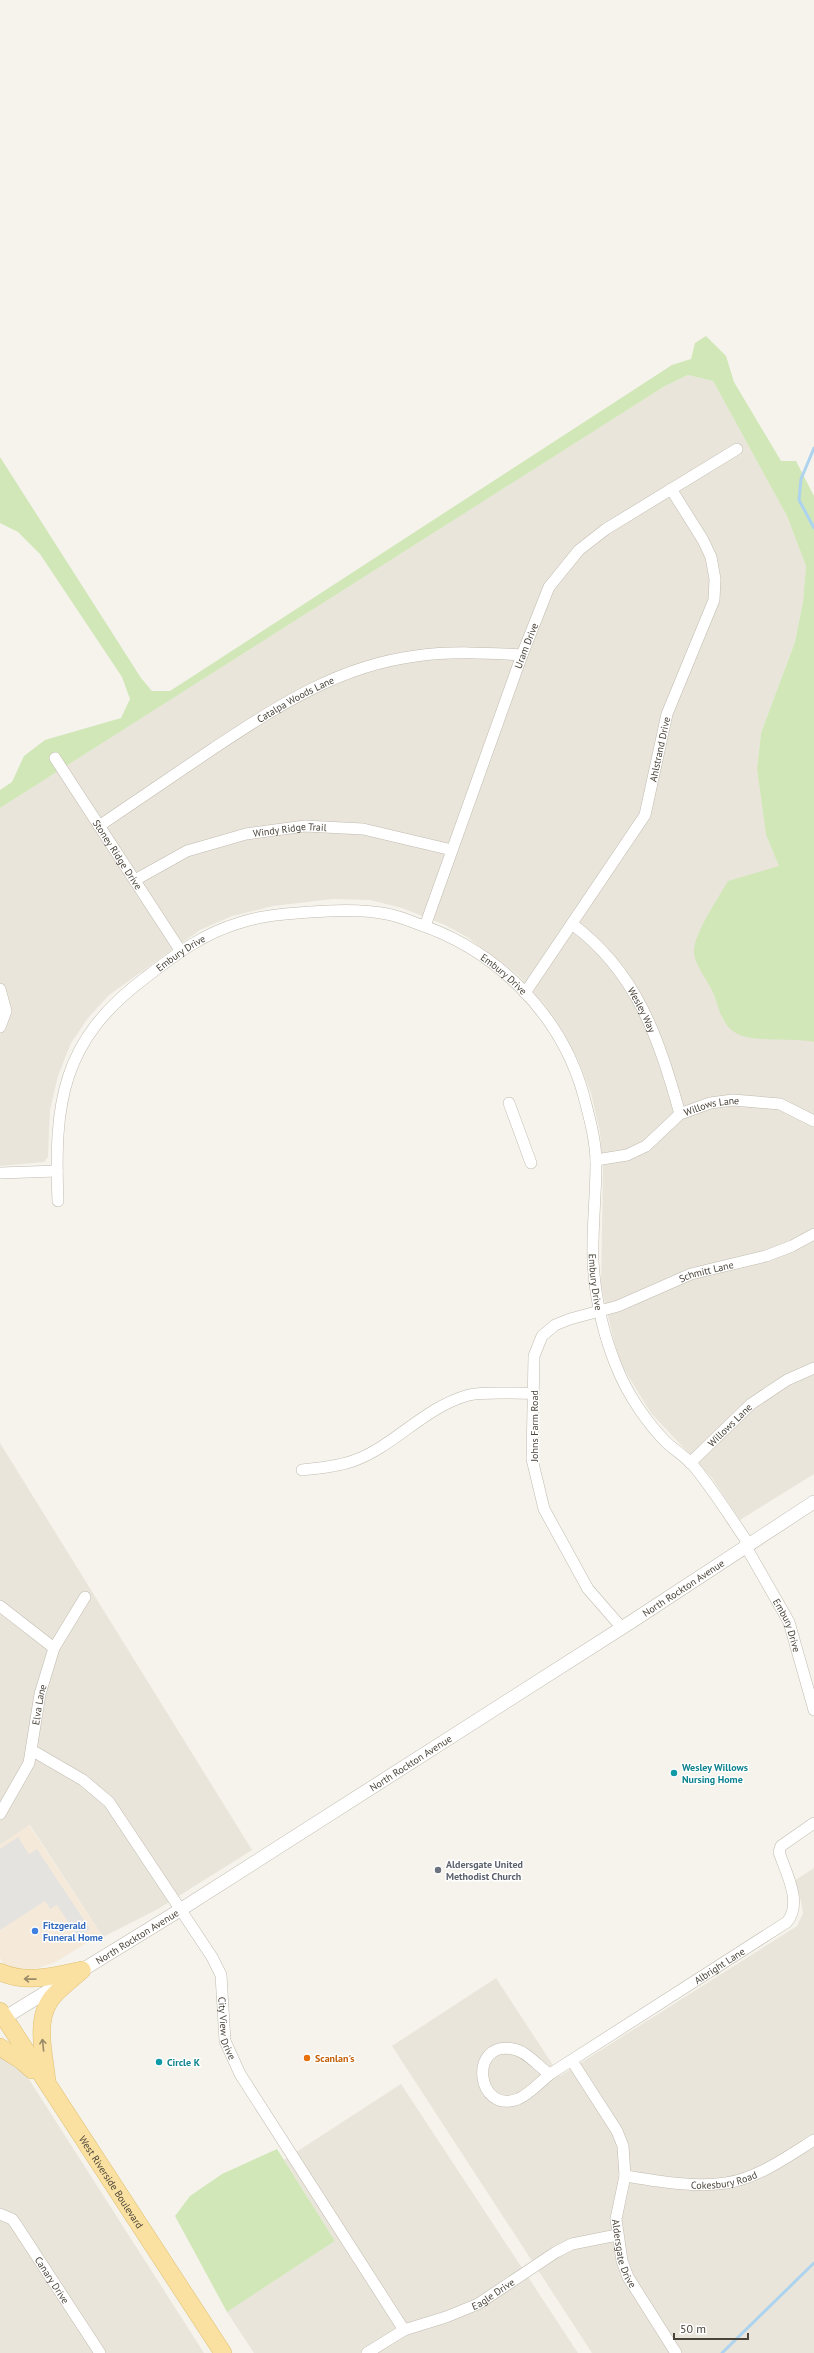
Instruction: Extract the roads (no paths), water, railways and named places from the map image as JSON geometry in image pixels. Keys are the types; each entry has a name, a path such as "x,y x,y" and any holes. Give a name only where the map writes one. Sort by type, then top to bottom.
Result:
{"main road":[{"path":"0,1972 22,1979 36,1980 82,1970"},
{"path":"47,2084 42,2031 44,2016 48,2003 82,1970"},
{"name":"West Riverside Boulevard","path":"2,2015 224,2353"},
{"path":"0,2047 22,2060 47,2084"}],"street":[{"name":"Uram Drive","path":"425,926 522,655 550,587 579,550 606,529 736,448"},
{"name":"Ahlstrand Drive","path":"525,994 645,815 667,714 714,600 715,579 711,557 703,540 671,489"},
{"name":"Catalpa Woods Lane","path":"99,826 256,721 294,697 329,680 372,666 416,656 489,653 522,655"},
{"name":"Stoney Ridge Drive","path":"55,758 180,950"},
{"name":"Windy Ridge Trail","path":"135,880 187,851 246,834 304,826 363,828 452,850"},
{"name":"Embury Drive","path":"58,1201 57,1171 60,1106 68,1077 86,1037 111,1006 180,950 238,923 290,913 360,910 389,914 448,934 482,954 515,981 545,1017 561,1040 571,1061 588,1114 596,1160 593,1260 599,1310 617,1369 640,1410 666,1441 690,1463 747,1544 789,1622 814,1710"},
{"name":"Wesley Way","path":"572,924 593,940 629,984 652,1026 680,1114"},
{"path":"0,989 6,1012 0,1027"},
{"name":"Willows Lane","path":"596,1160 627,1155 646,1146 680,1114 710,1103 733,1100 780,1104 814,1121"},
{"path":"509,1103 531,1163"},
{"path":"0,1173 57,1171"},
{"name":"Schmitt Lane","path":"599,1310 618,1306 691,1274 766,1256 792,1246 814,1234"},
{"name":"Johns Farm Road","path":"599,1310 555,1325 542,1336 534,1356 532,1458 544,1509 588,1589 622,1628"},
{"name":"Willows Lane","path":"690,1463 751,1404 787,1380 814,1368"},
{"path":"302,1470 331,1467 354,1461 375,1449 438,1406 470,1394 533,1393"},
{"name":"North Rockton Avenue","path":"2,2015 82,1970 180,1910 622,1628 747,1544 814,1502"},
{"name":"Elva Lane","path":"0,1814 29,1764 40,1694 54,1648 85,1597"},
{"path":"0,1606 54,1648"},
{"name":"City View Drive","path":"32,1751 83,1780 109,1802 212,1957 221,1975 225,2041 240,2074 404,2330"},
{"name":"Albright Lane","path":"550,2074 527,2056 515,2049 504,2047 495,2050 487,2058 481,2074 484,2085 490,2093 499,2099 518,2099 550,2074 787,1922 794,1910 795,1900 779,1852 781,1846 814,1823"},
{"name":"Aldersgate Drive","path":"572,2061 617,2131 624,2153 625,2176 619,2201 617,2235 622,2261 628,2277 676,2353"},
{"name":"Cokesbury Road","path":"625,2176 701,2185 726,2183 763,2170 814,2140"},
{"name":"Canary Drive","path":"0,2214 12,2219 100,2353"},
{"name":"Eagle Drive","path":"367,2353 379,2350 404,2330 473,2307 556,2252 572,2244 617,2235"}],"waterway":[{"path":"814,448 801,479 799,500 814,528"},
{"path":"722,2353 814,2263"}],"place":[{"name":"Wesley Willows Nursing Home","path":"674,1773"},
{"name":"Aldersgate United Methodist Church","path":"438,1870"},
{"name":"Fitzgerald Funeral Home","path":"35,1931"},
{"name":"Scanlan's","path":"307,2058"},
{"name":"Circle K","path":"159,2062"}]}
